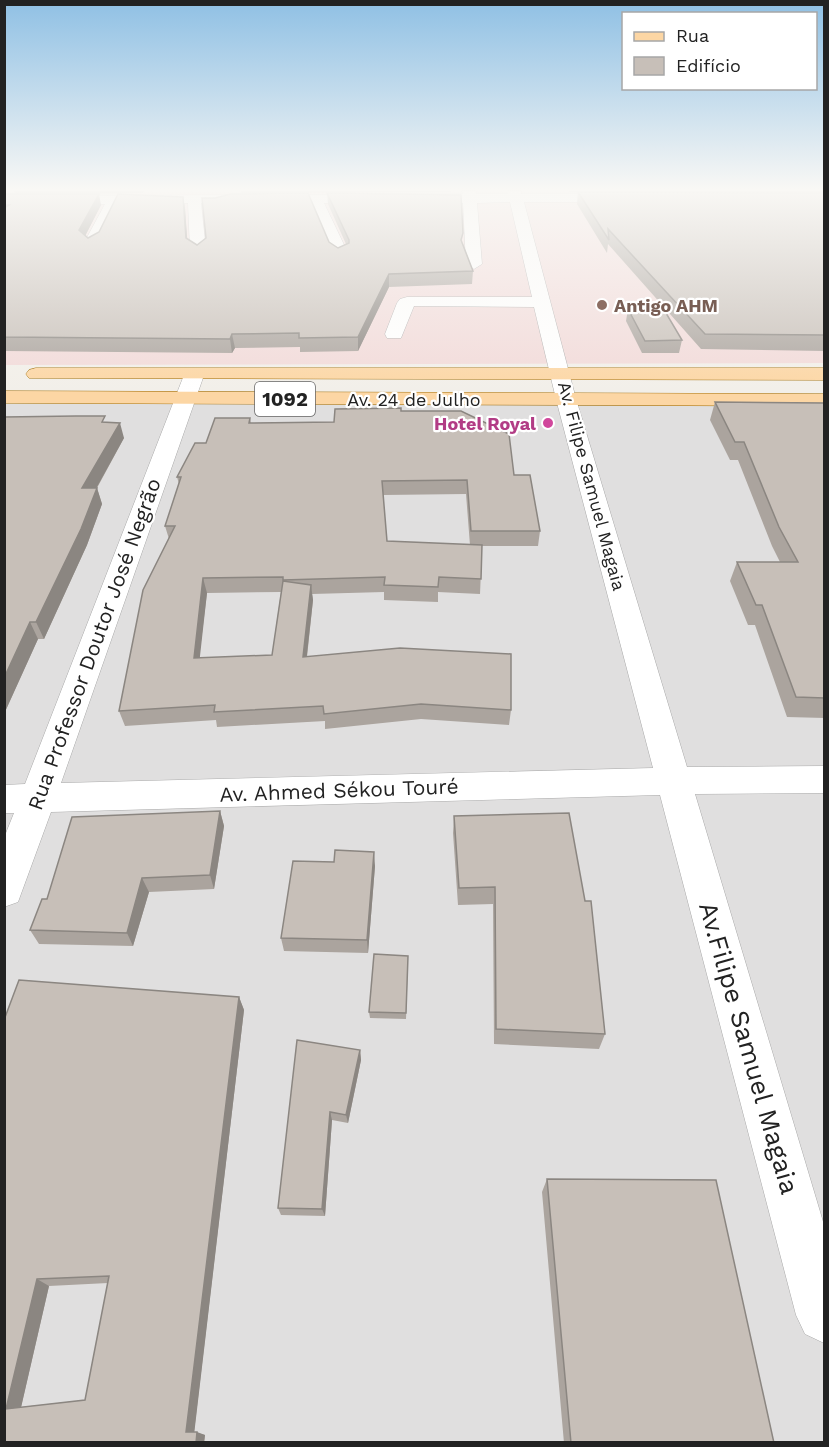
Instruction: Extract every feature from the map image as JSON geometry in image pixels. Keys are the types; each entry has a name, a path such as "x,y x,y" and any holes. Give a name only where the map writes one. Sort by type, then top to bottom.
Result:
{"main road":[{"name":"Av. 24 de Julho","path":"16,374 189,387"},
{"name":"Av. 24 de Julho","path":"4,397 189,387 564,386 825,374"},
{"name":"Av. 24 de Julho","path":"564,386 825,400"}],"street":[{"path":"474,259 474,264"},
{"name":"Av. Filipe Samuel Magaia","path":"531,259 564,386 674,781"},
{"path":"394,334 406,303 413,301 543,302"},
{"name":"Rua Professor Doutor José Negrão","path":"4,890 21,799 189,387"},
{"name":"Av. Ahmed Sékou Touré","path":"21,799 825,779"},
{"name":"Av.Filipe Samuel Magaia","path":"674,781 825,1315"}],"shaded area":[{"path":"4,259 824,259 824,363 5,365"},
{"path":"824,402 824,1442 5,1442 4,404"}],"building":[{"path":"4,259 468,259 473,271 389,274 358,337 299,338 299,333 232,334 230,339 4,337"},
{"path":"635,259 825,259 825,335 705,334"},
{"path":"663,308 682,340 645,341 628,309"},
{"path":"715,402 825,403 825,698 796,697 762,605 756,605 737,562 798,562 779,527 744,442 735,442"},
{"path":"401,408 401,411 461,411 509,434 514,475 530,475 540,531 471,531 467,480 382,481 387,541 482,545 481,579 439,577 438,587 384,585 385,577 283,580 283,577 203,578 194,658 272,655 283,581 311,585 303,657 400,648 511,654 511,710 421,704 324,714 323,706 214,712 215,705 119,711 143,590 175,526 165,526 181,477 177,477 195,443 206,443 215,418 250,418 249,423 334,422 335,409"},
{"path":"105,416 102,422 120,423 82,488 97,488 81,529 36,622 30,622 4,678 4,417"},
{"path":"220,811 210,875 142,878 127,933 30,930 42,899 47,899 72,817"},
{"path":"569,813 585,901 591,901 605,1034 496,1029 495,887 459,888 454,816"},
{"path":"335,850 374,852 367,940 281,938 293,861 334,862"},
{"path":"374,954 408,956 406,1013 369,1012"},
{"path":"19,980 239,997 186,1432 197,1432 196,1443 4,1443 4,1020","holes":["109,1276 85,1400 6,1409 37,1279"]},
{"path":"297,1040 360,1050 346,1115 330,1112 322,1209 278,1208"},
{"path":"547,1179 716,1180 774,1443 571,1443"}],"place":[{"name":"Antigo AHM","path":"602,305"},
{"name":"Hotel Royal","path":"548,423"}]}
